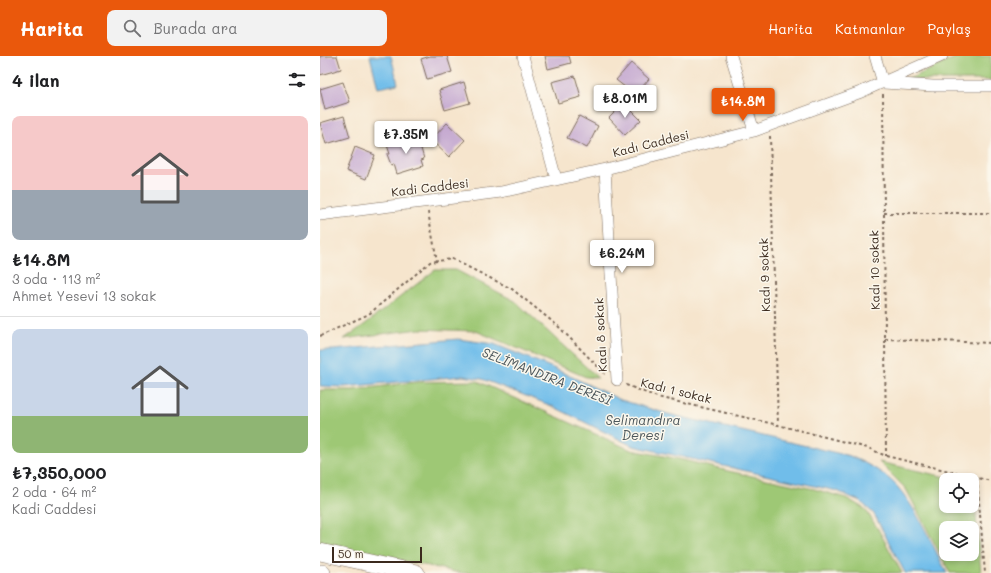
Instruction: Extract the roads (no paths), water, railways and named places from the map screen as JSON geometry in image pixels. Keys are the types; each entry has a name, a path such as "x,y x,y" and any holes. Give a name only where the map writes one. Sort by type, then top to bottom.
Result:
{"main road":[{"path":"320,552 416,573"}],"street":[{"path":"523,56 556,179"},
{"path":"731,56 754,131"},
{"path":"875,56 883,83 933,86 991,86"},
{"name":"Kadı Caddesi","path":"543,183 605,169 754,131 883,83 942,56"},
{"name":"Kadı 8 sokak","path":"605,169 616,380"},
{"name":"Kadi Caddesi","path":"320,215 501,192 543,183"}],"water":[{"path":"370,56 391,56 398,84 378,88"},
{"name":"Selimandıra Deresi","path":"458,339 494,344 553,368 621,400 668,414 850,456 874,468 896,485 913,508 939,557 939,561 941,561 947,573 905,573 874,514 860,501 837,491 633,446 552,406 482,379 463,376 343,387 320,386 320,350"}],"water label":[{"name":"SELİMANDIRA DERESİ","path":"547,376"}]}
